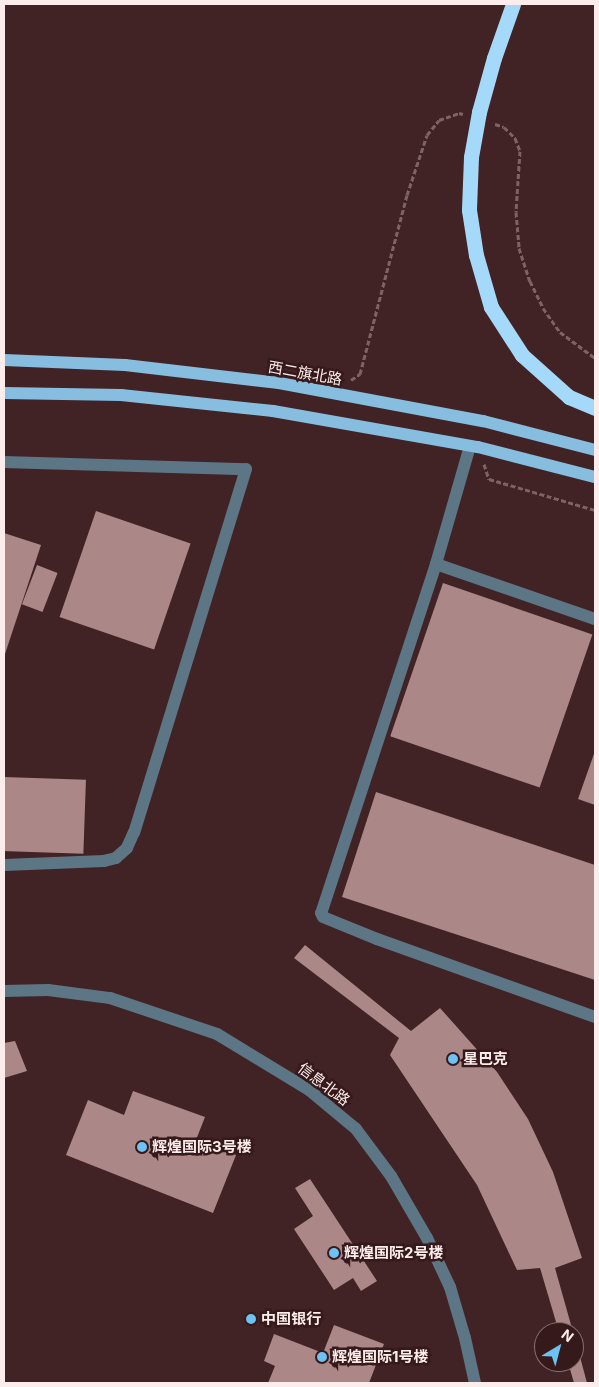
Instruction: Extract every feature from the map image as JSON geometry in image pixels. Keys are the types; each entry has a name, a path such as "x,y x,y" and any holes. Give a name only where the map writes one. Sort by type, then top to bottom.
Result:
{"highway":[{"path":"513,4 494,58 471,157 469,210 476,255 491,307 522,355 569,397 595,408"}],"main road":[{"name":"西二旗北路","path":"4,360 125,365 279,384 483,421 595,450"},
{"path":"4,393 121,395 267,411 474,446 595,477"}],"street":[{"path":"474,446 321,912 323,917 377,939 595,1017"},
{"path":"4,462 246,469 134,832 126,848 116,858 104,861 4,865"},
{"path":"436,564 595,619"},
{"name":"信息北路","path":"4,991 48,990 110,998 217,1034 309,1090 349,1123 391,1176 427,1238 450,1287 465,1338 475,1383"}],"path":[{"path":"474,446 489,479 595,510"}],"building":[{"path":"96,511 191,544 154,649 60,617"},
{"path":"4,533 41,545 5,654 4,654"},
{"path":"37,565 58,573 42,612 22,604"},
{"path":"443,583 592,634 540,788 390,736"},
{"path":"595,751 595,805 578,799"},
{"path":"4,777 86,780 83,854 4,851"},
{"path":"376,792 595,865 595,980 342,897"},
{"path":"305,945 411,1031 440,1008 497,1072 528,1119 553,1172 582,1258 555,1268 570,1322 556,1322 540,1268 517,1270 477,1185 390,1055 399,1038 294,958"},
{"path":"15,1041 27,1071 4,1078 4,1043"},
{"name":"辉煌国际3号楼","path":"133,1091 205,1117 196,1140 236,1155 213,1213 66,1155 88,1100 124,1115"},
{"name":"辉煌国际2号楼","path":"310,1179 377,1281 361,1291 353,1278 334,1290 294,1229 313,1216 295,1188"},
{"name":"辉煌国际1号楼","path":"334,1325 384,1344 369,1383 268,1383 275,1366 264,1361 274,1334 323,1353"},
{"path":"571,1372 584,1372 587,1383 574,1383"}],"place":[{"name":"星巴克","path":"453,1059"},
{"name":"辉煌国际3号楼","path":"142,1147"},
{"name":"辉煌国际2号楼","path":"334,1253"},
{"name":"中国银行","path":"251,1319"},
{"name":"辉煌国际1号楼","path":"322,1357"}]}
